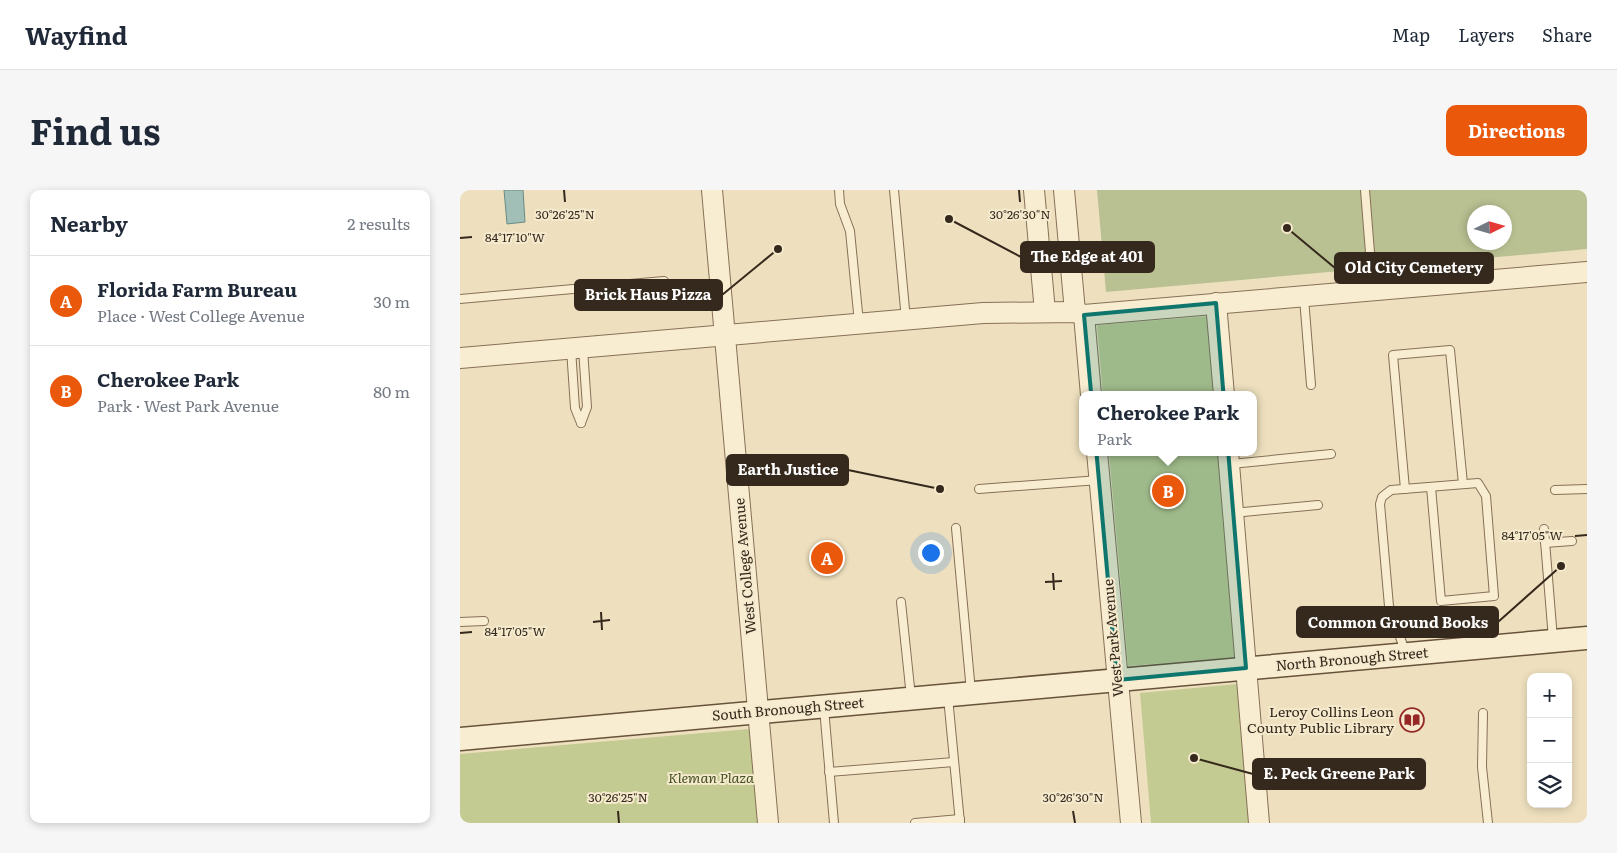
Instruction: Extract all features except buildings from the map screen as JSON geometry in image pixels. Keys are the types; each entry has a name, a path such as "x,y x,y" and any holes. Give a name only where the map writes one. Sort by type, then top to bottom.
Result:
{"main road":[{"name":"North Bronough Street","path":"1117,680 1587,638"},
{"name":"South Bronough Street","path":"460,739 1117,680"}],"street":[{"name":"West College Avenue","path":"712,190 768,823"},
{"path":"1034,190 1045,312"},
{"path":"1064,190 1091,391"},
{"path":"460,358 983,313 1045,312 1080,314 1587,272"},
{"path":"1216,303 1224,391"},
{"name":"West Park Avenue","path":"1097,456 1131,823"},
{"path":"1229,458 1259,823"}],"lane":[{"path":"839,190 840,204 850,231 860,324"},
{"path":"894,190 906,320"},
{"path":"1365,190 1373,290"},
{"path":"460,299 664,281"},
{"path":"1303,296 1311,385"},
{"path":"577,348 587,407 582,423 575,408 577,348"},
{"path":"1405,489 1393,355 1450,350 1462,484"},
{"path":"1229,458 1331,454"},
{"path":"979,489 1099,480"},
{"path":"1406,654 1389,606 1380,504 1382,497 1391,490 1478,483 1486,496 1494,596 1441,601 1431,487"},
{"path":"1555,490 1587,489"},
{"path":"1234,513 1318,504"},
{"path":"956,528 971,693"},
{"path":"1544,529 1553,641"},
{"path":"1545,544 1572,541"},
{"path":"901,602 911,698"},
{"path":"460,622 484,621"},
{"path":"915,823 960,821 948,695"},
{"path":"824,706 834,823"},
{"path":"1482,713 1482,767 1488,823"},
{"path":"830,772 954,762"}],"highlighted area":[{"path":"1216,303 1246,668 1117,680 1084,315"}],"green space":[{"path":"1097,190 1587,190 1587,249 1106,292"},
{"path":"1208,316 1215,391 1103,391 1097,325"},
{"path":"1109,456 1220,456 1238,657 1128,666"},
{"path":"1237,684 1249,823 1151,823 1140,693"},
{"name":"Kleman Plaza","path":"749,729 756,742 762,823 460,823 460,754"}],"water":[{"path":"504,190 523,190 525,222 507,224"}],"place":[{"name":"The Edge at 401","path":"949,219"},
{"name":"Old City Cemetery","path":"1287,228"},
{"name":"Brick Haus Pizza","path":"778,249"},
{"name":"Earth Justice","path":"940,489"},
{"name":"Cherokee Park","path":"1168,491"},
{"name":"Florida Farm Bureau","path":"827,558"},
{"name":"Common Ground Books","path":"1561,566"},
{"name":"Leroy Collins Leon County Public Library","path":"1412,720"},
{"name":"E. Peck Greene Park","path":"1194,758"}]}
